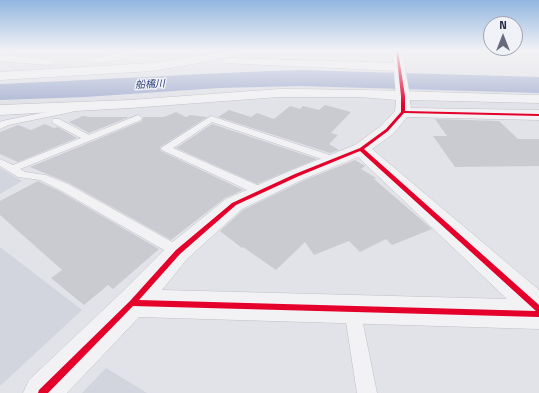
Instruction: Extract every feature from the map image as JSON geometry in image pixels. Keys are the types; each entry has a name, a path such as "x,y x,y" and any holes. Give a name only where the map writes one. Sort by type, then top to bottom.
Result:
{"street":[{"path":"0,76 134,68"},
{"path":"42,393 132,303 178,252 234,204 361,149 387,130 403,104 399,68"},
{"path":"0,110 279,93 360,93 403,104 539,115"},
{"path":"403,104 539,99"},
{"path":"361,149 539,309"},
{"path":"132,303 539,314"}],"lane":[{"path":"0,126 6,123 70,110 76,106"},
{"path":"12,169 138,118"},
{"path":"262,192 166,148 211,119 335,160"},
{"path":"56,121 88,138"},
{"path":"0,162 22,175 42,177 64,187 178,252"},
{"path":"352,309 367,393"}],"shaded area":[{"path":"0,168 22,181 0,194"},
{"path":"0,247 82,310 0,386"},
{"path":"106,368 147,393 82,393"}],"building":[{"path":"325,105 351,112 331,133 338,135 329,144 339,150 330,153 218,117 229,110 251,117 257,113 274,119 290,106 300,109 303,106 319,110"},
{"path":"176,112 186,117 190,115 207,117 160,147 161,151 243,190 225,198 171,240 69,183 30,167 142,121 143,117 164,117"},
{"path":"83,116 129,117 89,133 69,122"},
{"path":"435,119 499,121 518,139 539,139 539,166 455,167 433,136 447,136"},
{"path":"45,124 54,128 58,127 77,138 18,162 0,154 0,132 18,125 31,130"},
{"path":"212,124 317,159 257,184 176,148"},
{"path":"355,160 365,166 361,169 376,178 374,179 432,229 392,245 386,239 360,252 349,241 314,255 305,242 276,270 243,247 242,248 220,231 243,210 305,180"},
{"path":"38,181 59,191 159,249 113,289 108,285 84,305 51,278 62,270 0,215 0,201"}],"waterway":[{"name":"船橋川","path":"0,92 85,89 219,80 300,78 539,85"}],"transit line":[{"path":"42,393 132,303 178,252 234,204 297,175 361,149 387,130 403,112 403,96 399,68"},
{"path":"403,112 539,115"},
{"path":"361,149 539,309"},
{"path":"132,303 539,314"}]}
